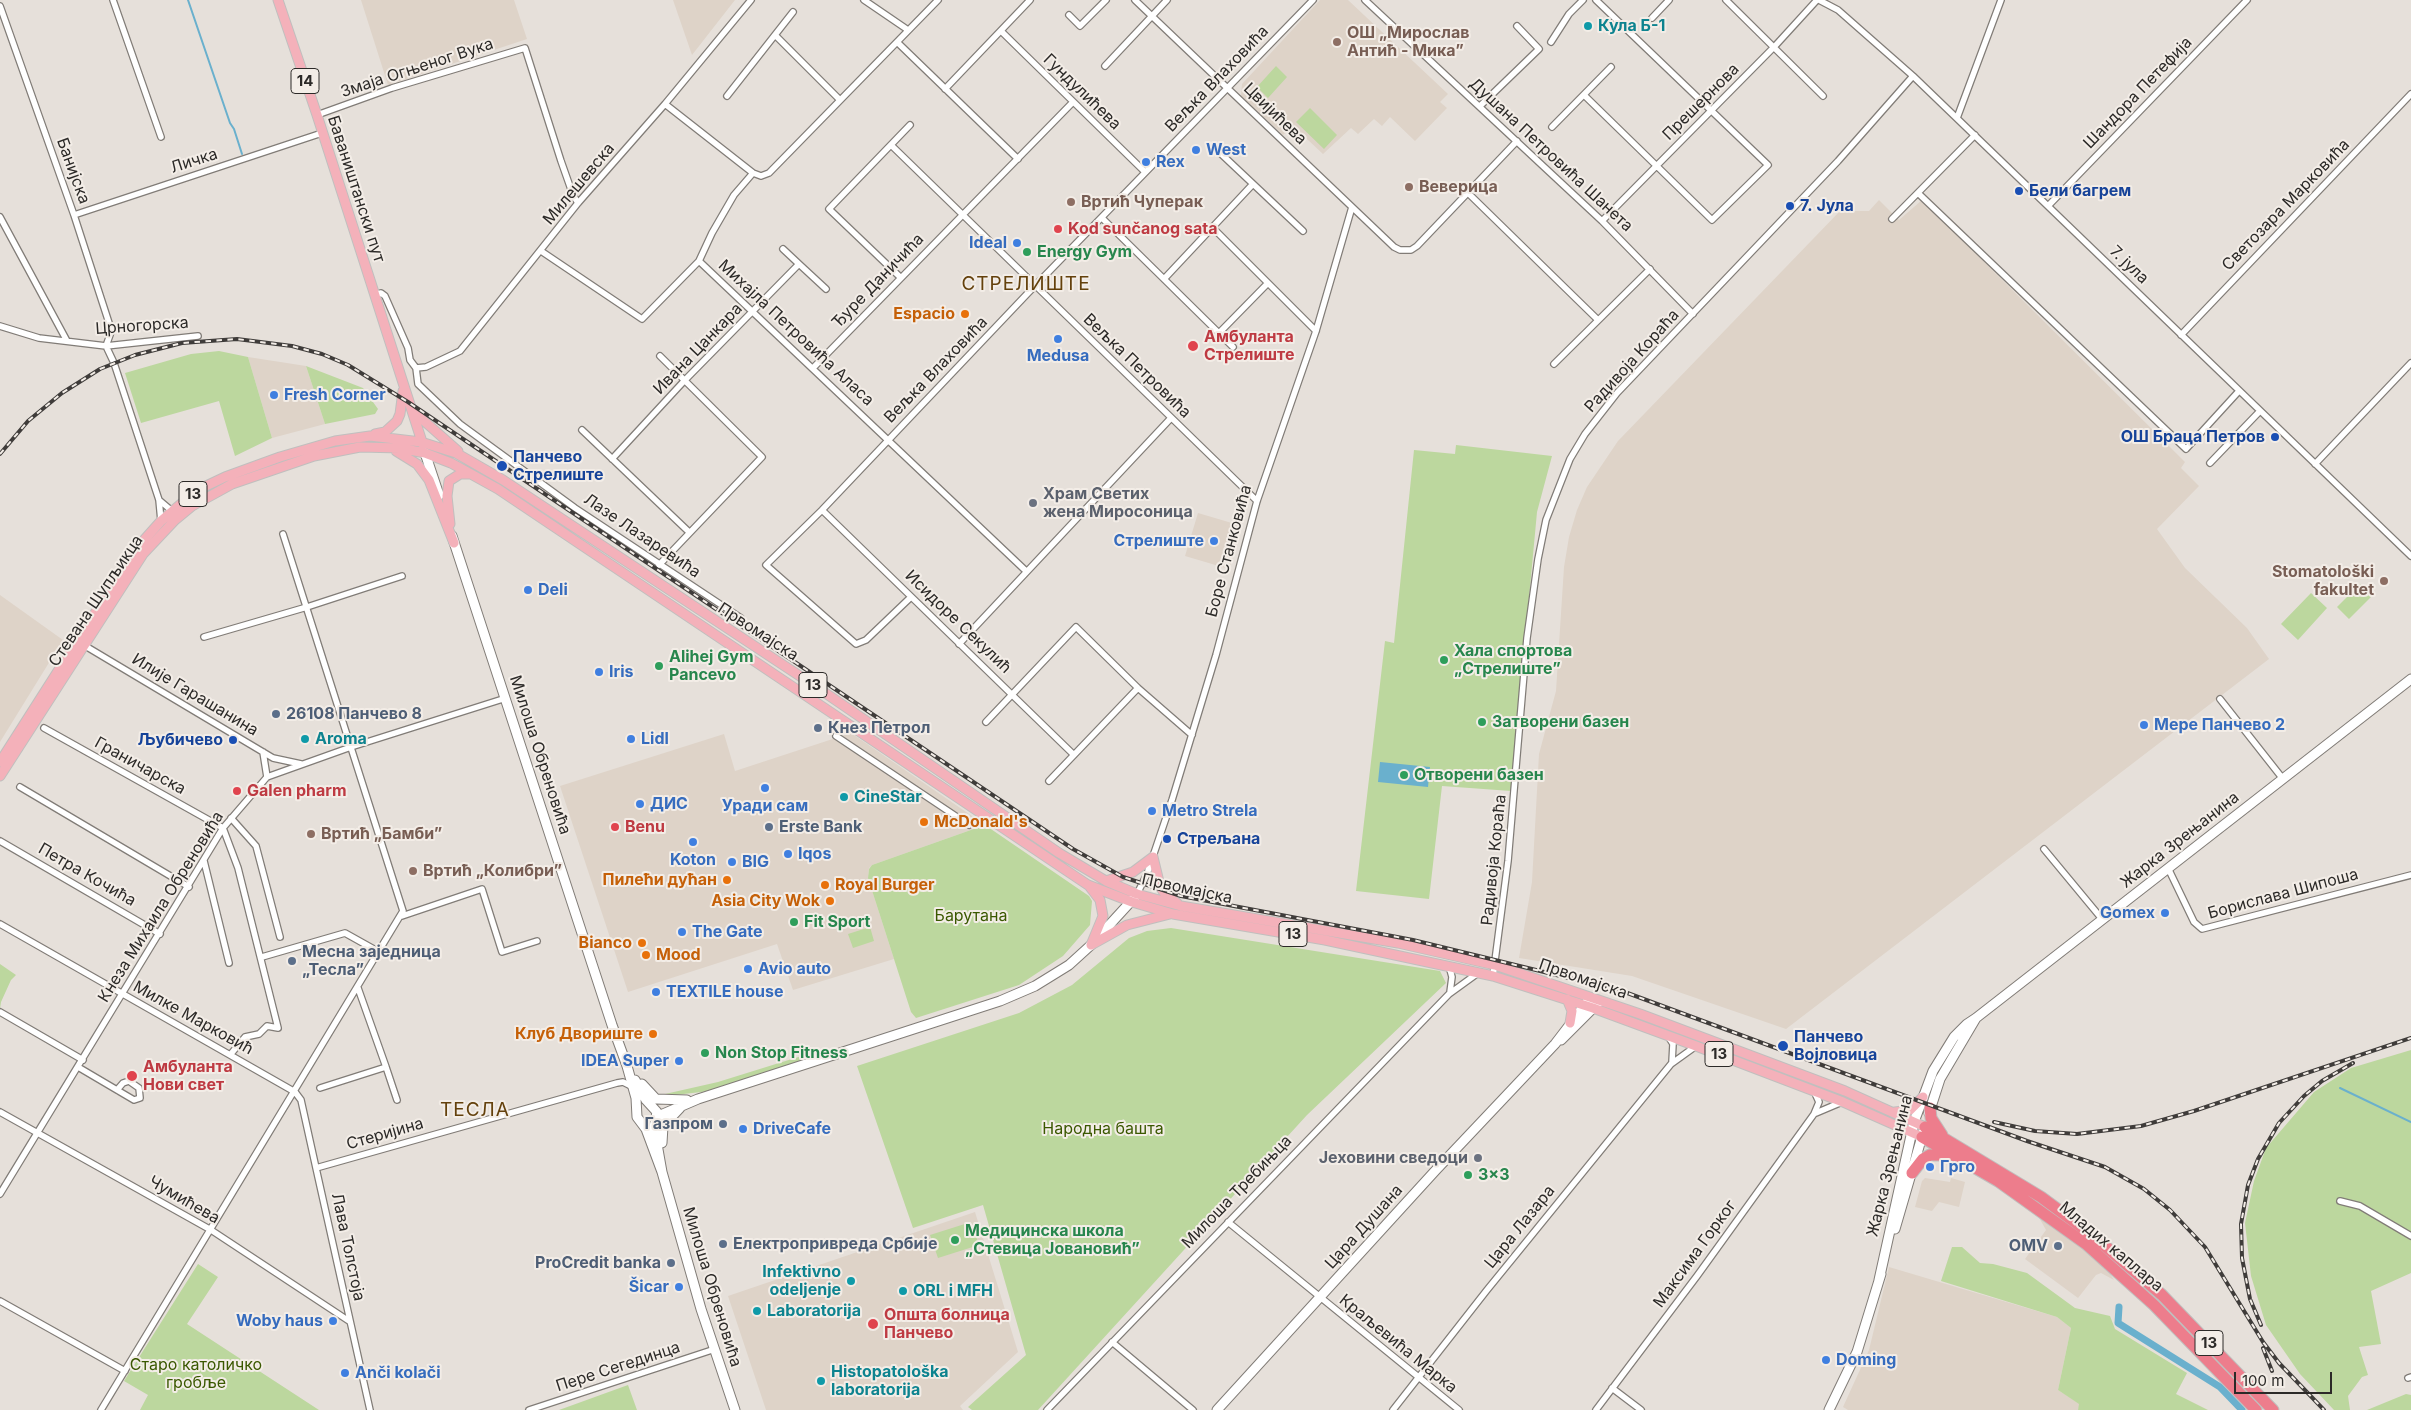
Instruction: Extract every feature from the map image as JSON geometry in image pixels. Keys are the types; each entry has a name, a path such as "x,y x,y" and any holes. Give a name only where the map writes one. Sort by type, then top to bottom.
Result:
{"highway":[{"path":"1930,1108 1934,1123 1945,1138"},
{"name":"13","path":"1918,1129 1945,1138"},
{"name":"Младих каплара","path":"1918,1129 1954,1155 2035,1206 2109,1263 2154,1305 2256,1410"},
{"name":"Младих каплара","path":"1945,1138 2041,1197 2086,1230 2144,1278 2273,1410"},
{"path":"1912,1173 1930,1155 1954,1155"}],"main road":[{"name":"Баваништански пут","path":"278,0 317,115 403,388"},
{"name":"14","path":"403,388 425,453"},
{"path":"370,436 385,432 397,421 400,414 403,388"},
{"path":"410,408 467,459"},
{"name":"Стевана Шупљикца","path":"0,776 136,549 172,511 206,486 225,477 311,447 370,436 422,442"},
{"name":"Првомајска","path":"422,442 449,450 503,480 818,688 1059,853 1134,898 1173,914 1325,940 1494,976 1567,999 1918,1129"},
{"name":"Стевана Шупљикца","path":"0,762 143,554 175,520 192,506 232,484 314,456 360,446 425,453"},
{"path":"377,447 399,451 417,464 429,480 454,543"},
{"name":"Првомајска","path":"425,453 474,474 1088,885 1134,898 1398,943 1495,965 1596,999 1845,1091 1892,1112 1918,1129"},
{"path":"451,532 447,496 449,481 460,474 474,474"},
{"path":"1106,881 1133,872 1153,857 1162,891 1181,906"},
{"path":"1088,885 1096,893 1102,907 1100,926 1091,945"},
{"path":"1091,945 1126,925 1173,914"},
{"path":"1567,999 1572,1011 1570,1024"},
{"path":"1892,1112 1910,1110 1923,1097"}],"street":[{"path":"113,0 161,137"},
{"name":"Милешевска","path":"416,368 434,363 460,351 541,252 578,203 665,104 750,0"},
{"path":"864,0 908,30"},
{"path":"665,104 753,173 762,176 769,173 938,0"},
{"path":"945,89 1030,0"},
{"path":"1069,15 1080,26 1106,0"},
{"name":"Цвијићева","path":"1135,0 1394,247 1405,251 1417,246 1517,142"},
{"path":"1105,66 1167,0"},
{"name":"Вељка Влаховића","path":"911,597 866,640 856,644 766,565 822,510 1035,286 1313,0"},
{"name":"Душана Петровића Шанета","path":"1365,0 1602,221 1693,314"},
{"path":"1551,42 1569,14 1583,0"},
{"path":"1584,95 1712,220 1768,165 1596,0"},
{"path":"1652,18 1669,0"},
{"path":"1726,0 1775,46 1823,96"},
{"name":"Прешернова","path":"1602,221 1818,0"},
{"name":"7. јула","path":"1818,0 1831,3 1913,76 2411,555"},
{"path":"1957,118 2002,0"},
{"name":"Шандора Петефија","path":"2048,206 2247,0"},
{"name":"Банијска","path":"0,6 2,19 74,215 110,326 106,346"},
{"path":"727,96 793,12"},
{"path":"1480,106 1540,49 1517,26"},
{"name":"Гундулићева","path":"1001,31 1145,172"},
{"path":"775,35 840,100"},
{"path":"897,42 1018,159"},
{"name":"Змаја Огњеног Вука","path":"317,115 392,88 525,48 561,161 573,195 578,203"},
{"path":"1552,127 1612,67"},
{"name":"Радивоја Кораћа","path":"1494,976 1508,861 1528,632 1538,559 1546,520 1567,465 1585,434 1617,393 1851,148 1913,76"},
{"name":"Светозара Марковића","path":"2181,335 2411,94"},
{"name":"Ђуре Даничића","path":"813,368 1073,102"},
{"path":"900,277 830,210 910,125"},
{"name":"Личка","path":"74,215 322,133"},
{"path":"1892,219 1919,194 1975,135"},
{"name":"Вељка Петровића","path":"892,145 1257,501"},
{"path":"1217,150 1303,231"},
{"path":"541,252 642,319 699,261 712,233 734,196 753,173"},
{"path":"1164,279 1253,184"},
{"path":"1468,194 1598,320"},
{"path":"1919,194 2186,449 2240,391"},
{"name":"Боре Станковића","path":"1134,898 1153,857 1192,735 1216,655 1257,501 1316,331 1352,207"},
{"path":"0,217 67,341"},
{"path":"1102,218 1233,348"},
{"path":"1213,228 1316,331"},
{"path":"783,249 826,289"},
{"name":"Михајла Петровића Аласа","path":"699,261 754,311 1026,571"},
{"name":"Ивана Цанкара","path":"612,459 685,380 799,264"},
{"path":"1554,364 1650,269"},
{"path":"1219,332 1268,283"},
{"path":"374,295 382,293 385,296 408,348 410,360 416,368"},
{"name":"Црногорска","path":"0,326 39,338 106,346 198,336"},
{"path":"106,346 114,363 159,500 161,521"},
{"path":"659,565 688,532 762,456 660,356"},
{"path":"2316,464 2411,363"},
{"name":"Лазе Лазаревића","path":"416,368 416,379 429,396 480,440 659,565 741,618"},
{"path":"2210,463 2260,411"},
{"path":"959,644 1171,418"},
{"path":"582,430 688,532"},
{"name":"Милоша Обреновића","path":"425,453 627,1066"},
{"path":"159,500 172,511"},
{"name":"Исидоре Секулић","path":"822,510 1074,755"},
{"path":"284,534 400,898 402,916"},
{"path":"204,637 307,607 402,576"},
{"path":"986,722 1076,627 1138,688 1192,735"},
{"name":"Илије Гарашанина","path":"81,643 273,758 303,764"},
{"name":"Жарка Зрењанина","path":"2400,685 2411,670"},
{"name":"Жарка Зрењанина","path":"1829,1410 1857,1352 1912,1173 1923,1097 1944,1049 1967,1024 2411,678"},
{"path":"1049,781 1138,688"},
{"name":"Кнеза Михаила Обреновића","path":"0,1194 189,887 223,828 267,777 351,747 506,698"},
{"path":"2220,699 2283,778"},
{"name":"Граничарска","path":"44,728 223,828"},
{"path":"836,736 969,825"},
{"path":"263,752 267,777"},
{"path":"20,787 189,887"},
{"path":"231,818 256,846 280,937"},
{"path":"223,828 238,868 262,957 278,1028 267,1026 259,1034 245,1037 230,1055"},
{"name":"Петра Кочића","path":"0,841 160,934"},
{"path":"2044,849 2102,920"},
{"path":"204,861 229,963"},
{"name":"Борислава Шипоша","path":"2168,868 2194,922 2202,929 2411,875"},
{"path":"101,1410 402,916 482,889 502,952 537,941"},
{"path":"642,1124 649,1125 663,1114 684,1103 1000,1001 1051,976 1091,945 1134,898"},
{"name":"Милке Марковић","path":"0,924 295,1092"},
{"path":"262,957 345,933 379,952"},
{"path":"1449,966 1452,982 1449,994"},
{"name":"Милоша Требињца","path":"1047,1410 1449,994 1478,973"},
{"path":"358,988 397,1100"},
{"name":"Цара Душана","path":"1554,1044 1566,1036 1596,999"},
{"name":"Цара Душана","path":"1217,1410 1554,1044 1570,1024 1589,1007"},
{"path":"0,1012 83,1060"},
{"name":"Жарка Зрењанина","path":"1879,1280 1918,1129 1930,1108 1946,1067 1976,1018"},
{"path":"1668,1036 1674,1044 1671,1064"},
{"name":"Цара Лазара","path":"1393,1410 1671,1064 1696,1046"},
{"path":"627,1066 657,1112 655,1120 662,1172"},
{"path":"627,1066 633,1087 637,1117 648,1133 662,1172"},
{"path":"78,1067 117,1090"},
{"path":"320,1088 386,1067"},
{"path":"633,1077 653,1098 684,1103"},
{"name":"Стеријина","path":"316,1168 616,1083 623,1082 633,1087"},
{"path":"1814,1090 1819,1102 1814,1114"},
{"name":"Лава Толстоја","path":"295,1092 300,1100 370,1410"},
{"path":"1814,1114 1844,1102"},
{"path":"637,1111 642,1105 684,1103"},
{"path":"660,1160 663,1126 684,1103"},
{"name":"Чумићева","path":"0,1112 211,1230 350,1321"},
{"name":"Максима Горког","path":"1596,1410 1814,1114"},
{"name":"Милоша Обреновића","path":"662,1172 701,1309 735,1410"},
{"path":"2340,1201 2360,1206 2411,1236"},
{"name":"Краљевића Марка","path":"1228,1222 1458,1410"},
{"path":"0,1301 126,1371"},
{"path":"1112,1342 1194,1410"},
{"name":"Пере Сегединца","path":"529,1410 715,1350"},
{"path":"1612,1388 1640,1410"}],"shaded area":[{"path":"361,0 514,0 527,39 388,85"},
{"path":"673,0 735,0 692,55"},
{"name":"ОШ „Мирослав Антић - Мика”","path":"1320,0 1348,0 1448,94 1440,102 1447,108 1415,141 1390,117 1382,126 1374,119 1358,134 1351,128 1323,154 1293,126 1283,135 1241,96 1242,84"},
{"path":"1879,200 1899,220 1922,200 2185,462 2181,468 2199,486 2157,529 2185,568 2247,628 2269,659 1786,1029 1632,976 1519,958 1532,882 1539,754 1556,691 1564,567 1569,537 1577,510 1587,487 1618,441 1840,211 1869,211"},
{"path":"248,357 306,366 325,424 272,438"},
{"name":"Стрелиште","path":"1198,513 1242,526 1229,569 1185,556"},
{"path":"0,595 63,640 0,742"},
{"name":"BIG","path":"851,733 985,825 872,865 869,868 868,878 894,959 793,990 777,944 628,992 560,786 724,734 735,771"},
{"path":"1925,1178 1950,1182 1951,1178 1965,1182 1959,1207 1939,1202 1932,1211 1915,1207 1922,1181"},
{"name":"Општа болница Панчево","path":"975,1212 1018,1352 960,1406 963,1410 766,1410 728,1296"},
{"name":"OMV","path":"2037,1214 2103,1263 2114,1280 2101,1273 2096,1275 2078,1298 2025,1259 2046,1230"},
{"path":"1889,1267 2057,1317 2071,1328 2058,1390 2080,1404 2078,1410 1848,1410 1843,1407 1869,1350"}],"green space":[{"path":"1276,66 1287,77 1268,98 1257,87"},
{"path":"1310,108 1337,135 1324,149 1296,122"},
{"path":"219,351 248,357 272,438 235,456 219,401 141,423 125,373 191,354"},
{"path":"306,366 363,388 378,409 375,414 325,424"},
{"path":"1456,445 1552,456 1537,512 1511,791 1442,786 1429,899 1356,891 1385,641 1394,643 1414,450 1455,454"},
{"path":"2360,584 2371,597 2349,619 2337,607"},
{"path":"2311,593 2327,608 2298,640 2281,624"},
{"name":"Барутана","path":"985,825 1089,896 1092,901 1090,925 1063,956 1019,985 916,1018 911,1012 868,878 869,869 872,865"},
{"path":"870,927 874,941 853,948 848,934"},
{"name":"Народна башта","path":"1171,928 1440,971 1446,983 1307,1115 1038,1410 972,1410 968,1407 1026,1355 983,1205 913,1228 857,1066 1019,1013 1072,985 1129,938 1147,931"},
{"path":"0,964 16,975 11,980 1,1002 0,1009"},
{"path":"824,1049 825,1053 785,1068 710,1091 666,1096 665,1094 718,1082"},
{"path":"2411,1050 2411,1273 2371,1291 2381,1344 2359,1347 2368,1375 2362,1377 2348,1396 2350,1410 2334,1410 2300,1374 2266,1325 2251,1276 2245,1223 2254,1181 2266,1148 2314,1092 2351,1068"},
{"name":"Медицинска школа „Стевица Јовановић”","path":"971,1222 979,1245 938,1258 930,1235"},
{"path":"1952,1247 1962,1247 1980,1263 1993,1264 2027,1273 2075,1308 2110,1316 2115,1329 2187,1373 2176,1394 2208,1410 2078,1410 2079,1404 2058,1390 2071,1328 2057,1317 1941,1281"},
{"name":"Старо католичко гробље","path":"198,1264 218,1277 187,1324 319,1410 140,1410 148,1395 124,1381"},
{"path":"628,1385 637,1410 559,1410"},
{"path":"2406,1394 2411,1395 2411,1410 2367,1410"}],"water":[{"name":"Отворени базен","path":"1380,762 1430,767 1428,787 1378,782"}],"waterway":[{"path":"188,0 242,154"},
{"path":"2340,1088 2411,1122"},
{"path":"2119,1307 2118,1323 2220,1387 2242,1410"}],"railway":[{"path":"0,454 28,421 62,393 100,369 135,355 182,343 237,339 292,346 322,354 348,365 408,402 1073,849 1123,877 1181,896 1413,940 1622,991 2027,1141 2105,1167 2144,1189 2170,1210 2205,1247 2263,1342 2279,1363 2324,1410"},
{"path":"1994,1122 2035,1131 2077,1134 2141,1126 2194,1111 2411,1038"},
{"path":"2261,1325 2250,1299 2242,1258 2241,1224 2248,1185 2258,1159 2279,1123 2304,1096 2322,1081 2353,1063"},
{"path":"2263,1348 2272,1371"}],"place":[{"name":"Кула Б-1","path":"1588,26"},
{"name":"ОШ „Мирослав Антић - Мика”","path":"1337,42"},
{"name":"West","path":"1196,150"},
{"name":"Rex","path":"1146,162"},
{"name":"Веверица","path":"1409,187"},
{"name":"Бели багрем","path":"2019,191"},
{"name":"Вртић Чуперак","path":"1071,202"},
{"name":"7. Јула","path":"1790,206"},
{"name":"Kod sunčanog sata","path":"1058,229"},
{"name":"Ideal","path":"1017,243"},
{"name":"Energy Gym","path":"1027,252"},
{"name":"Espacio","path":"965,314"},
{"name":"Medusa","path":"1058,339"},
{"name":"Амбуланта Стрелиште","path":"1193,346"},
{"name":"Fresh Corner","path":"274,395"},
{"name":"ОШ Браца Петров","path":"2275,437"},
{"name":"Панчево Стрелиште","path":"502,466"},
{"name":"Храм Светих жена Миросоница","path":"1033,503"},
{"name":"Стрелиште","path":"1214,541"},
{"name":"Stomatološki fakultet","path":"2384,581"},
{"name":"Deli","path":"528,590"},
{"name":"Хала спортова „Стрелиште”","path":"1444,660"},
{"name":"Alihej Gym Pancevo","path":"659,666"},
{"name":"Iris","path":"599,672"},
{"name":"26108 Панчево 8","path":"276,714"},
{"name":"Затворени базен","path":"1482,722"},
{"name":"Мере Панчево 2","path":"2144,725"},
{"name":"Кнез Петрол","path":"818,728"},
{"name":"Aroma","path":"305,739"},
{"name":"Lidl","path":"631,739"},
{"name":"Љубичево","path":"233,740"},
{"name":"Отворени базен","path":"1404,775"},
{"name":"Уради сам","path":"765,788"},
{"name":"Galen pharm","path":"237,791"},
{"name":"CineStar","path":"844,797"},
{"name":"ДИС","path":"640,804"},
{"name":"Metro Strela","path":"1152,811"},
{"name":"McDonald's","path":"924,822"},
{"name":"Benu","path":"615,827"},
{"name":"Erste Bank","path":"769,827"},
{"name":"Вртић „Бамби”","path":"311,834"},
{"name":"Стрељана","path":"1167,839"},
{"name":"Koton","path":"693,842"},
{"name":"Iqos","path":"788,854"},
{"name":"BIG","path":"732,862"},
{"name":"Вртић „Колибри”","path":"413,871"},
{"name":"Пилећи дућан","path":"727,880"},
{"name":"Royal Burger","path":"825,885"},
{"name":"Asia City Wok","path":"830,901"},
{"name":"Gomex","path":"2165,913"},
{"name":"Fit Sport","path":"794,922"},
{"name":"The Gate","path":"682,932"},
{"name":"Bianco","path":"642,943"},
{"name":"Mood","path":"646,955"},
{"name":"Месна заједница „Тесла”","path":"292,961"},
{"name":"Avio auto","path":"748,969"},
{"name":"TEXTILE house","path":"656,992"},
{"name":"Клуб Двориште","path":"653,1034"},
{"name":"Панчево Војловица","path":"1783,1046"},
{"name":"Non Stop Fitness","path":"705,1053"},
{"name":"IDEA Super","path":"679,1061"},
{"name":"Амбуланта Нови свет","path":"132,1076"},
{"name":"Газпром","path":"723,1124"},
{"name":"DriveCafe","path":"743,1129"},
{"name":"Јеховини сведоци","path":"1478,1158"},
{"name":"Грго","path":"1930,1167"},
{"name":"3x3","path":"1468,1175"},
{"name":"Медицинска школа „Стевица Јовановић”","path":"955,1240"},
{"name":"Електропривреда Србије","path":"723,1244"},
{"name":"OMV","path":"2058,1246"},
{"name":"ProCredit banka","path":"671,1263"},
{"name":"Infektivno odeljenje","path":"851,1281"},
{"name":"Šicar","path":"679,1287"},
{"name":"ORL i MFH","path":"903,1291"},
{"name":"Laboratorija","path":"757,1311"},
{"name":"Woby haus","path":"333,1321"},
{"name":"Општа болница Панчево","path":"873,1324"},
{"name":"Doming","path":"1826,1360"},
{"name":"Anči kolači","path":"345,1373"},
{"name":"Histopatološka laboratorija","path":"821,1381"}],"district":[{"name":"СТРЕЛИШТЕ","path":"1026,284"},
{"name":"ТЕСЛА","path":"475,1110"}]}
